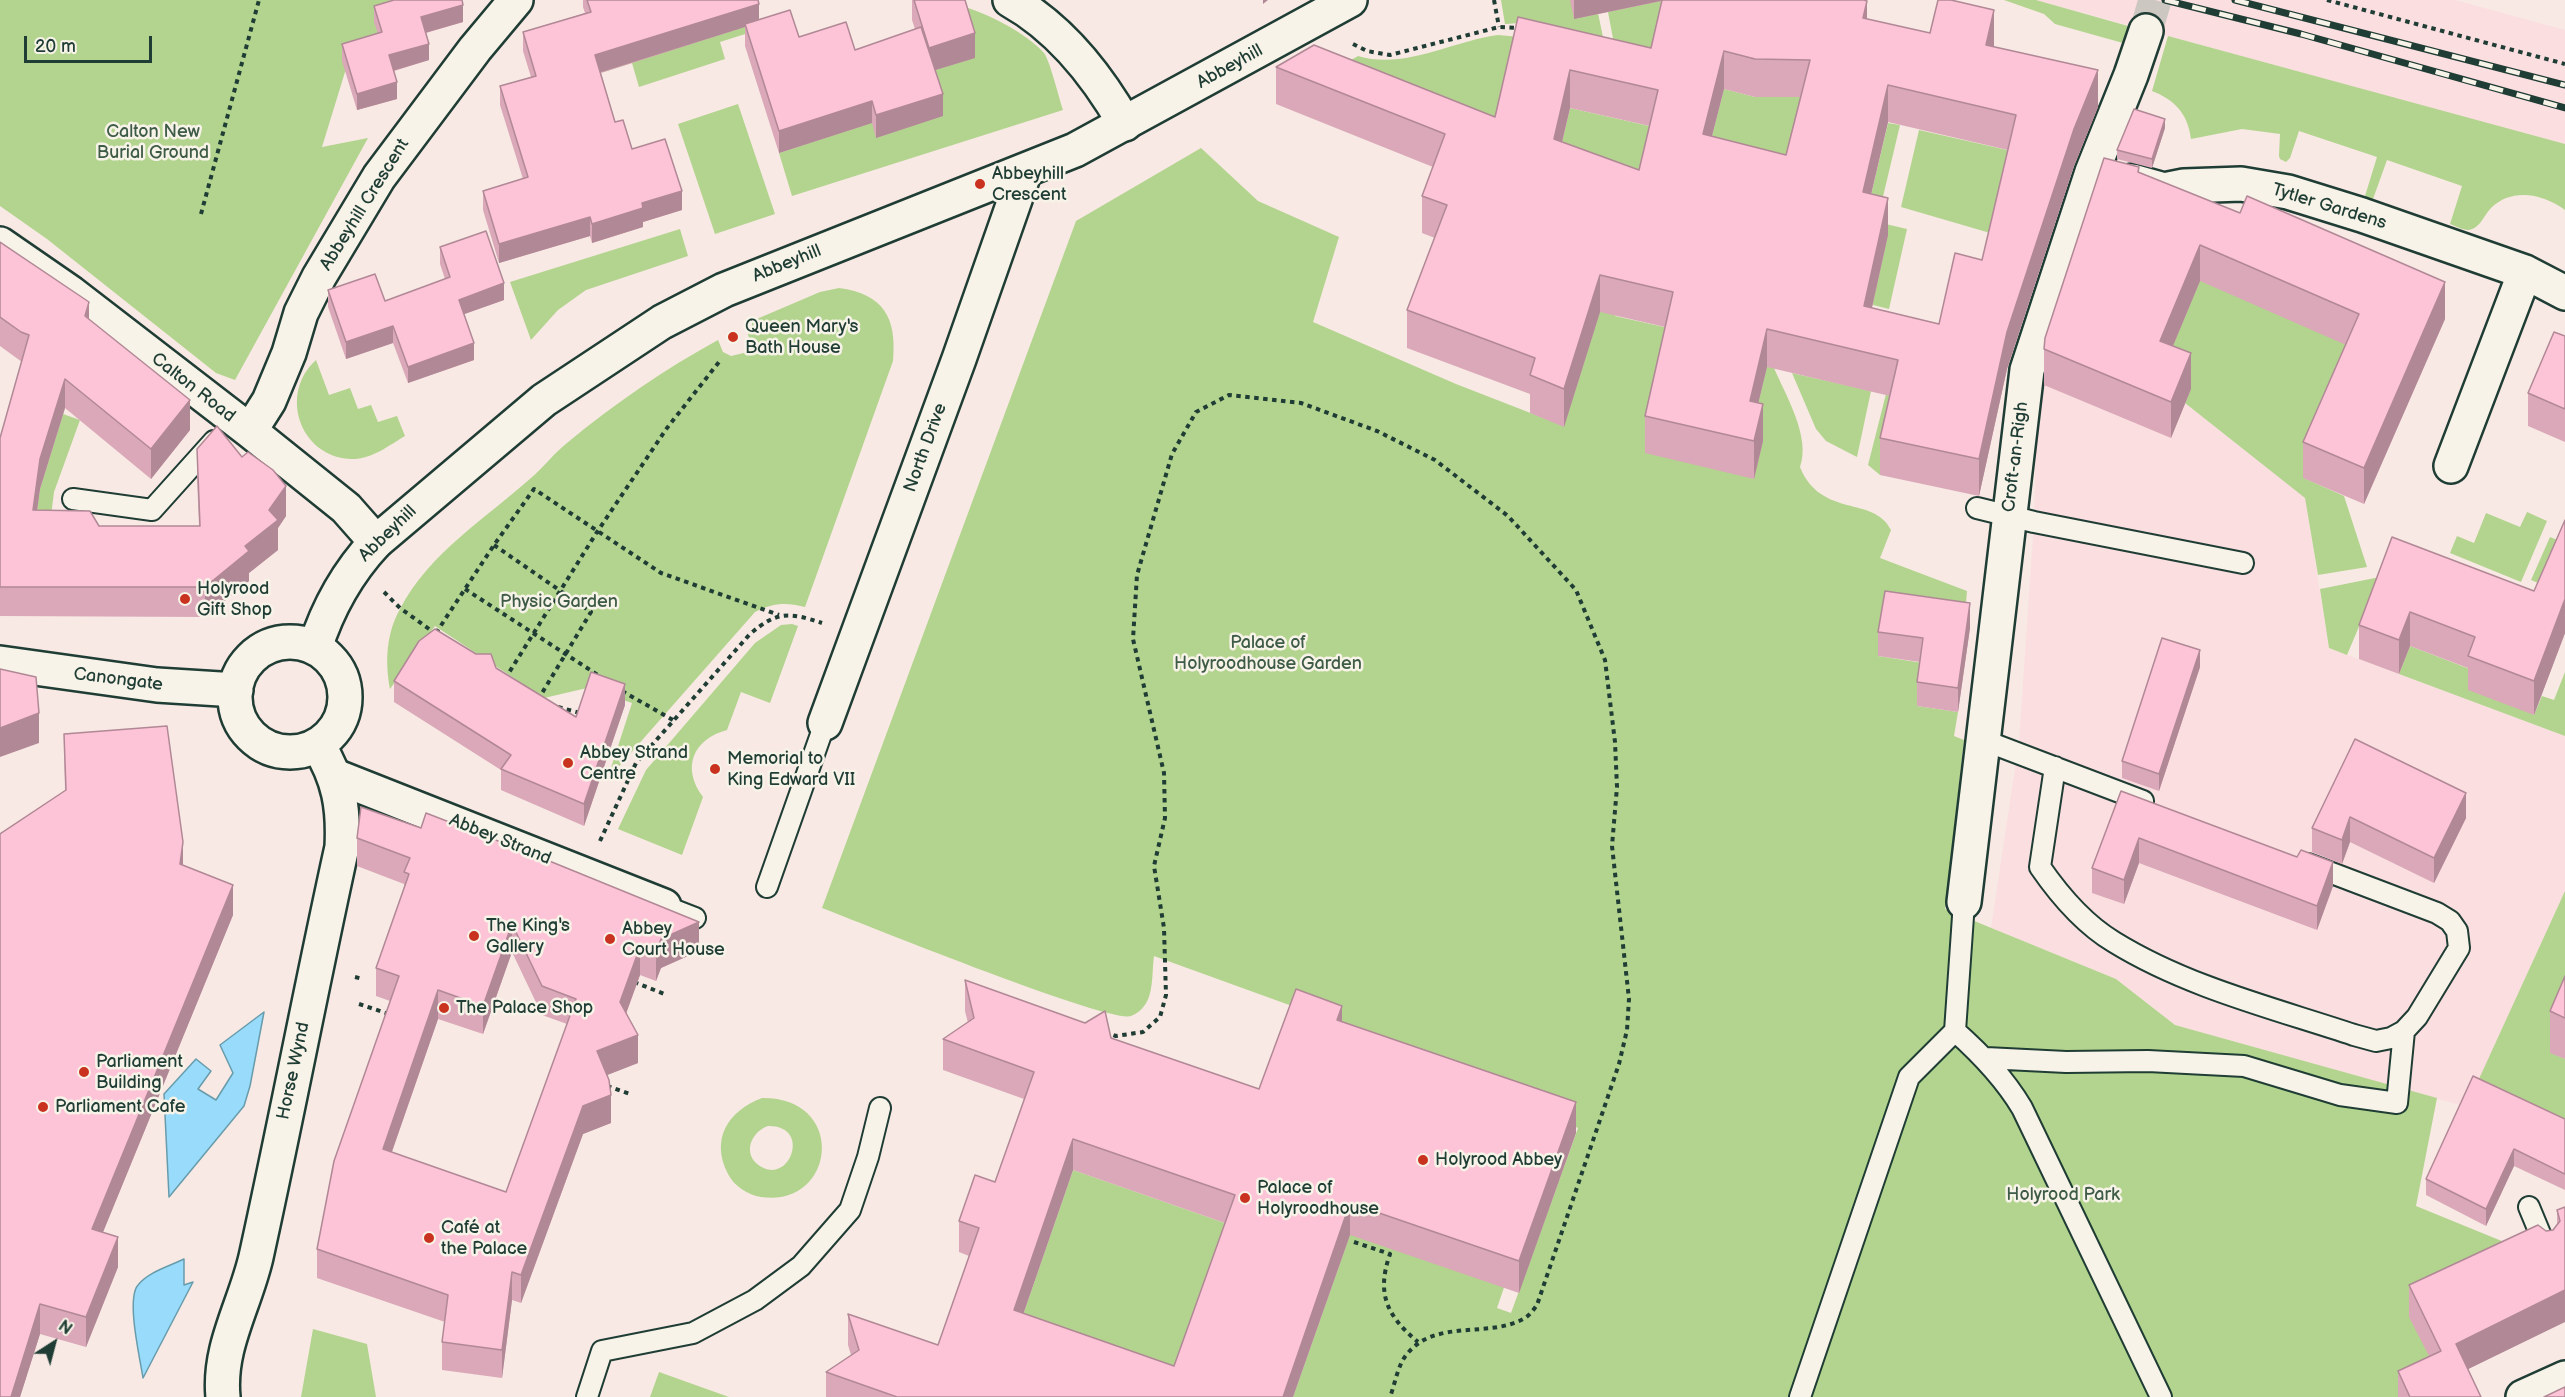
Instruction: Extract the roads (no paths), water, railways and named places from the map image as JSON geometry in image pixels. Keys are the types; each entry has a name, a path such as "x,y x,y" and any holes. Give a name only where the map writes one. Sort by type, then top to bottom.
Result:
{"street":[{"name":"Abbeyhill Crescent","path":"242,425 269,401 289,353 301,313 319,277 379,177 475,49 516,0"},
{"path":"1010,0 1049,27 1066,43 1091,71 1125,124"},
{"name":"Abbeyhill","path":"315,648 333,602 366,553 544,400 662,322 724,290 1075,150 1350,0"},
{"name":"Croft-an-Righ","path":"1964,902 2009,517 2020,359 2132,75 2145,30"},
{"name":"North Drive","path":"825,723 959,359 1025,171"},
{"name":"Tytler Gardens","path":"2092,172 2164,190 2216,184 2241,184 2275,189 2362,215 2526,272 2565,293"},
{"name":"Calton Road","path":"0,244 71,293 346,508 366,553"},
{"path":"2451,466 2526,272"},
{"path":"284,642 295,642 315,648 324,654 338,670 345,691 345,702 339,722 318,745 296,751 286,751 256,740 242,723 236,703 236,690 247,663 264,649 284,642"},
{"name":"Canongate","path":"0,663 157,686 236,690"},
{"name":"Horse Wynd","path":"223,1397 220,1376 227,1344 255,1259 342,847 343,826 335,776 318,745"},
{"name":"Abbey Strand","path":"335,776 664,906"},
{"path":"2523,1397 2565,1378"}],"lane":[{"path":"74,498 152,510 242,425"},
{"path":"1977,508 2009,517 2243,563"},
{"path":"767,887 825,723"},
{"path":"1983,740 2164,809"},
{"path":"2055,767 2040,867 2053,886 2081,916 2113,942 2196,982 2354,1035 2376,1041 2404,1032 2418,1017 2459,948 2457,932 2450,921 2437,913 2295,859"},
{"path":"1800,1397 1909,1077 1956,1031 1964,902"},
{"path":"664,906 695,918"},
{"path":"1956,1031 1986,1058 2007,1083 2022,1108 2161,1397"},
{"path":"1986,1058 2066,1062 2148,1061 2244,1066 2340,1095 2397,1103 2404,1032"},
{"path":"587,1397 602,1351 693,1333 755,1300 801,1266 850,1210 868,1158 880,1108"},
{"path":"2529,1207 2548,1250"}],"water":[{"path":"264,1012 244,1106 169,1197 164,1094 196,1059 211,1071 198,1089 216,1100 233,1073 220,1045"},
{"path":"184,1259 184,1285 193,1282 143,1378 135,1329 133,1303 135,1292 147,1276"}],"tunnel":[{"path":"2146,31 2155,0"}],"railway":[{"path":"2165,0 2301,34 2565,108"},
{"path":"2235,0 2565,85"}],"place":[{"name":"Abbeyhill Crescent","path":"980,184"},
{"name":"Queen Mary's Bath House","path":"733,337"},
{"name":"Holyrood Gift Shop","path":"185,599"},
{"name":"Abbey Strand Centre","path":"568,763"},
{"name":"Memorial to King Edward VII","path":"715,769"},
{"name":"The King's Gallery","path":"474,936"},
{"name":"Abbey Court House","path":"610,939"},
{"name":"The Palace Shop","path":"444,1008"},
{"name":"Parliament Building","path":"84,1072"},
{"name":"Parliament Cafe","path":"43,1107"},
{"name":"Holyrood Abbey","path":"1423,1160"},
{"name":"Palace of Holyroodhouse","path":"1245,1198"},
{"name":"Café at the Palace","path":"429,1238"}],"park label":[{"name":"Calton New Burial Ground","path":"153,142"},
{"name":"Physic Garden","path":"559,602"},
{"name":"Palace of Holyroodhouse Garden","path":"1268,653"},
{"name":"Holyrood Park","path":"2063,1195"}]}
